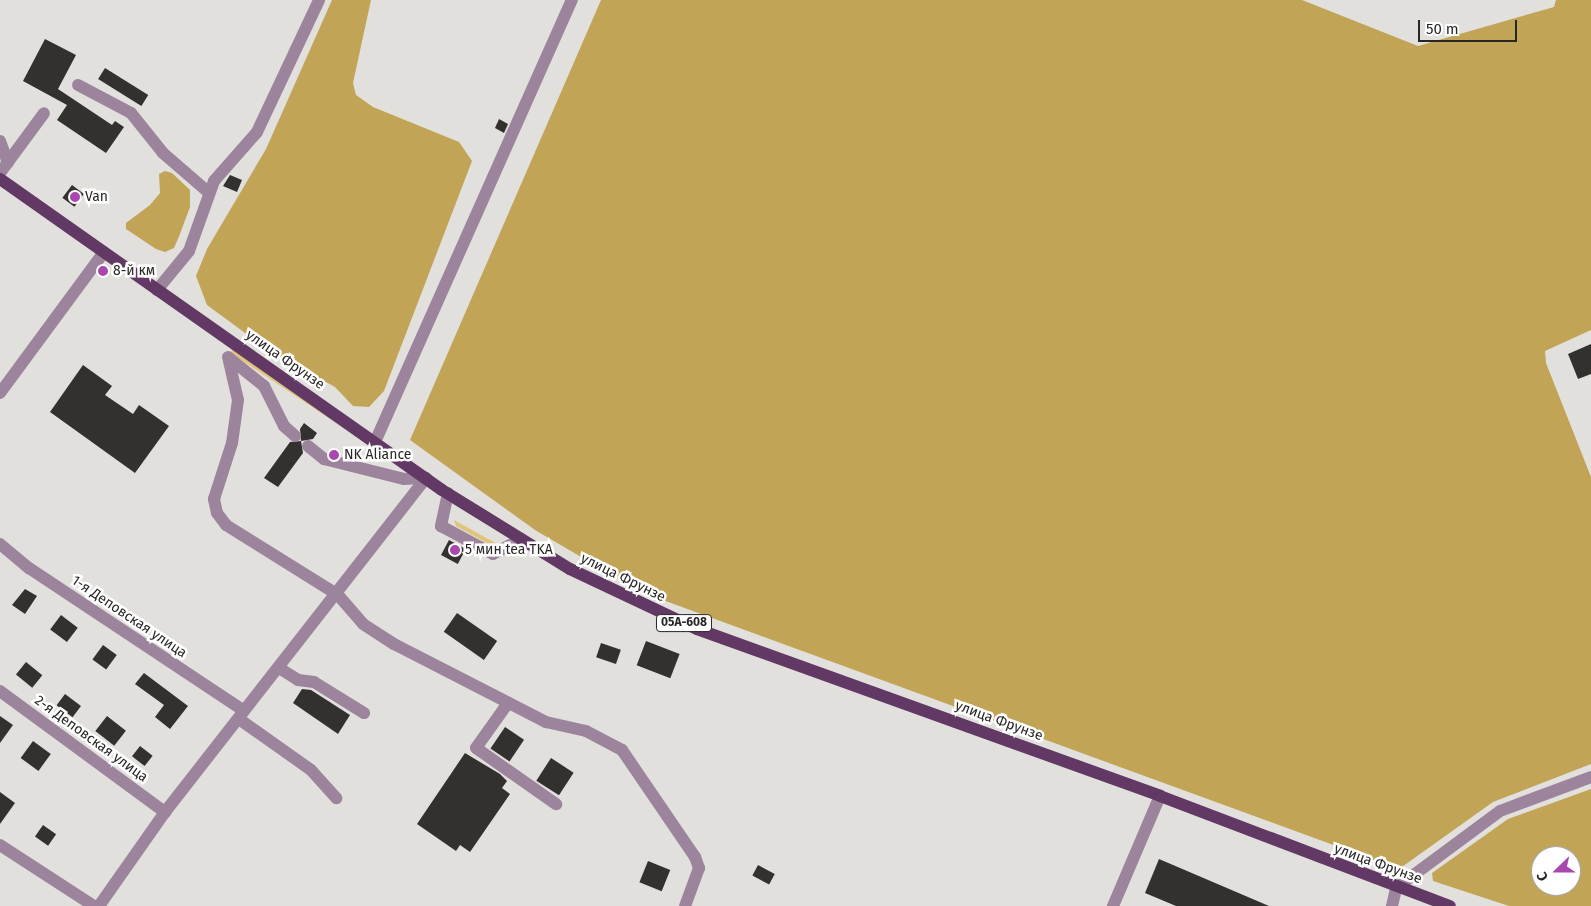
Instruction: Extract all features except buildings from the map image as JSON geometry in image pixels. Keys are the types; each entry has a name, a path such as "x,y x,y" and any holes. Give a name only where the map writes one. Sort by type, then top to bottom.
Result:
{"main road":[{"name":"улица Фрунзе","path":"0,179 426,478 570,569 697,629 1160,796 1396,888 1450,906"}],"street":[{"path":"157,290 189,251 208,192 256,132 320,0"},
{"path":"375,442 572,0"},
{"path":"78,85 131,113 164,152 208,192"},
{"path":"0,173 44,113"},
{"path":"0,141 8,163"},
{"path":"0,393 104,252"},
{"path":"228,339 228,357 238,400 232,443 214,499 217,513 226,525 338,594 363,624 546,722 586,732 622,750 696,857 699,868 685,906"},
{"path":"228,357 264,386 284,426 295,436"},
{"path":"308,446 333,461 404,479 426,478"},
{"path":"99,906 165,812 338,594 426,478"},
{"path":"448,493 442,526 493,554 521,539"},
{"name":"1-я Деповская улица","path":"0,544 37,574 242,714 311,770 336,798"},
{"path":"279,668 298,680 314,682 364,713"},
{"name":"2-я Деповская улица","path":"0,691 165,812"},
{"path":"508,703 476,748 556,804"},
{"path":"1392,906 1396,888 1500,812 1591,777"},
{"path":"1113,906 1160,796"},
{"path":"0,845 94,906"}],"shaded area":[{"path":"332,0 371,0 353,83 356,95 373,107 459,142 472,161 384,391 369,407 353,406 335,387 267,349 207,305 196,276 207,249 266,149"},
{"path":"601,0 1302,0 1418,46 1554,7 1556,0 1591,0 1591,330 1545,351 1546,363 1591,477 1591,764 1493,802 1399,869 641,592 535,530 410,440"},
{"path":"165,171 172,173 190,190 190,207 174,248 165,252 156,249 126,229 126,223 150,205 160,193 159,174"},
{"path":"232,349 369,445 231,353"},
{"path":"454,520 499,545 494,547 456,526"},
{"path":"1591,789 1591,906 1509,906 1433,881 1432,873 1508,819"}],"place":[{"name":"Van","path":"75,197"},
{"name":"8-й км","path":"103,271"},
{"name":"NK Aliance","path":"334,455"},
{"name":"5 мин tea TKA","path":"455,550"}]}
